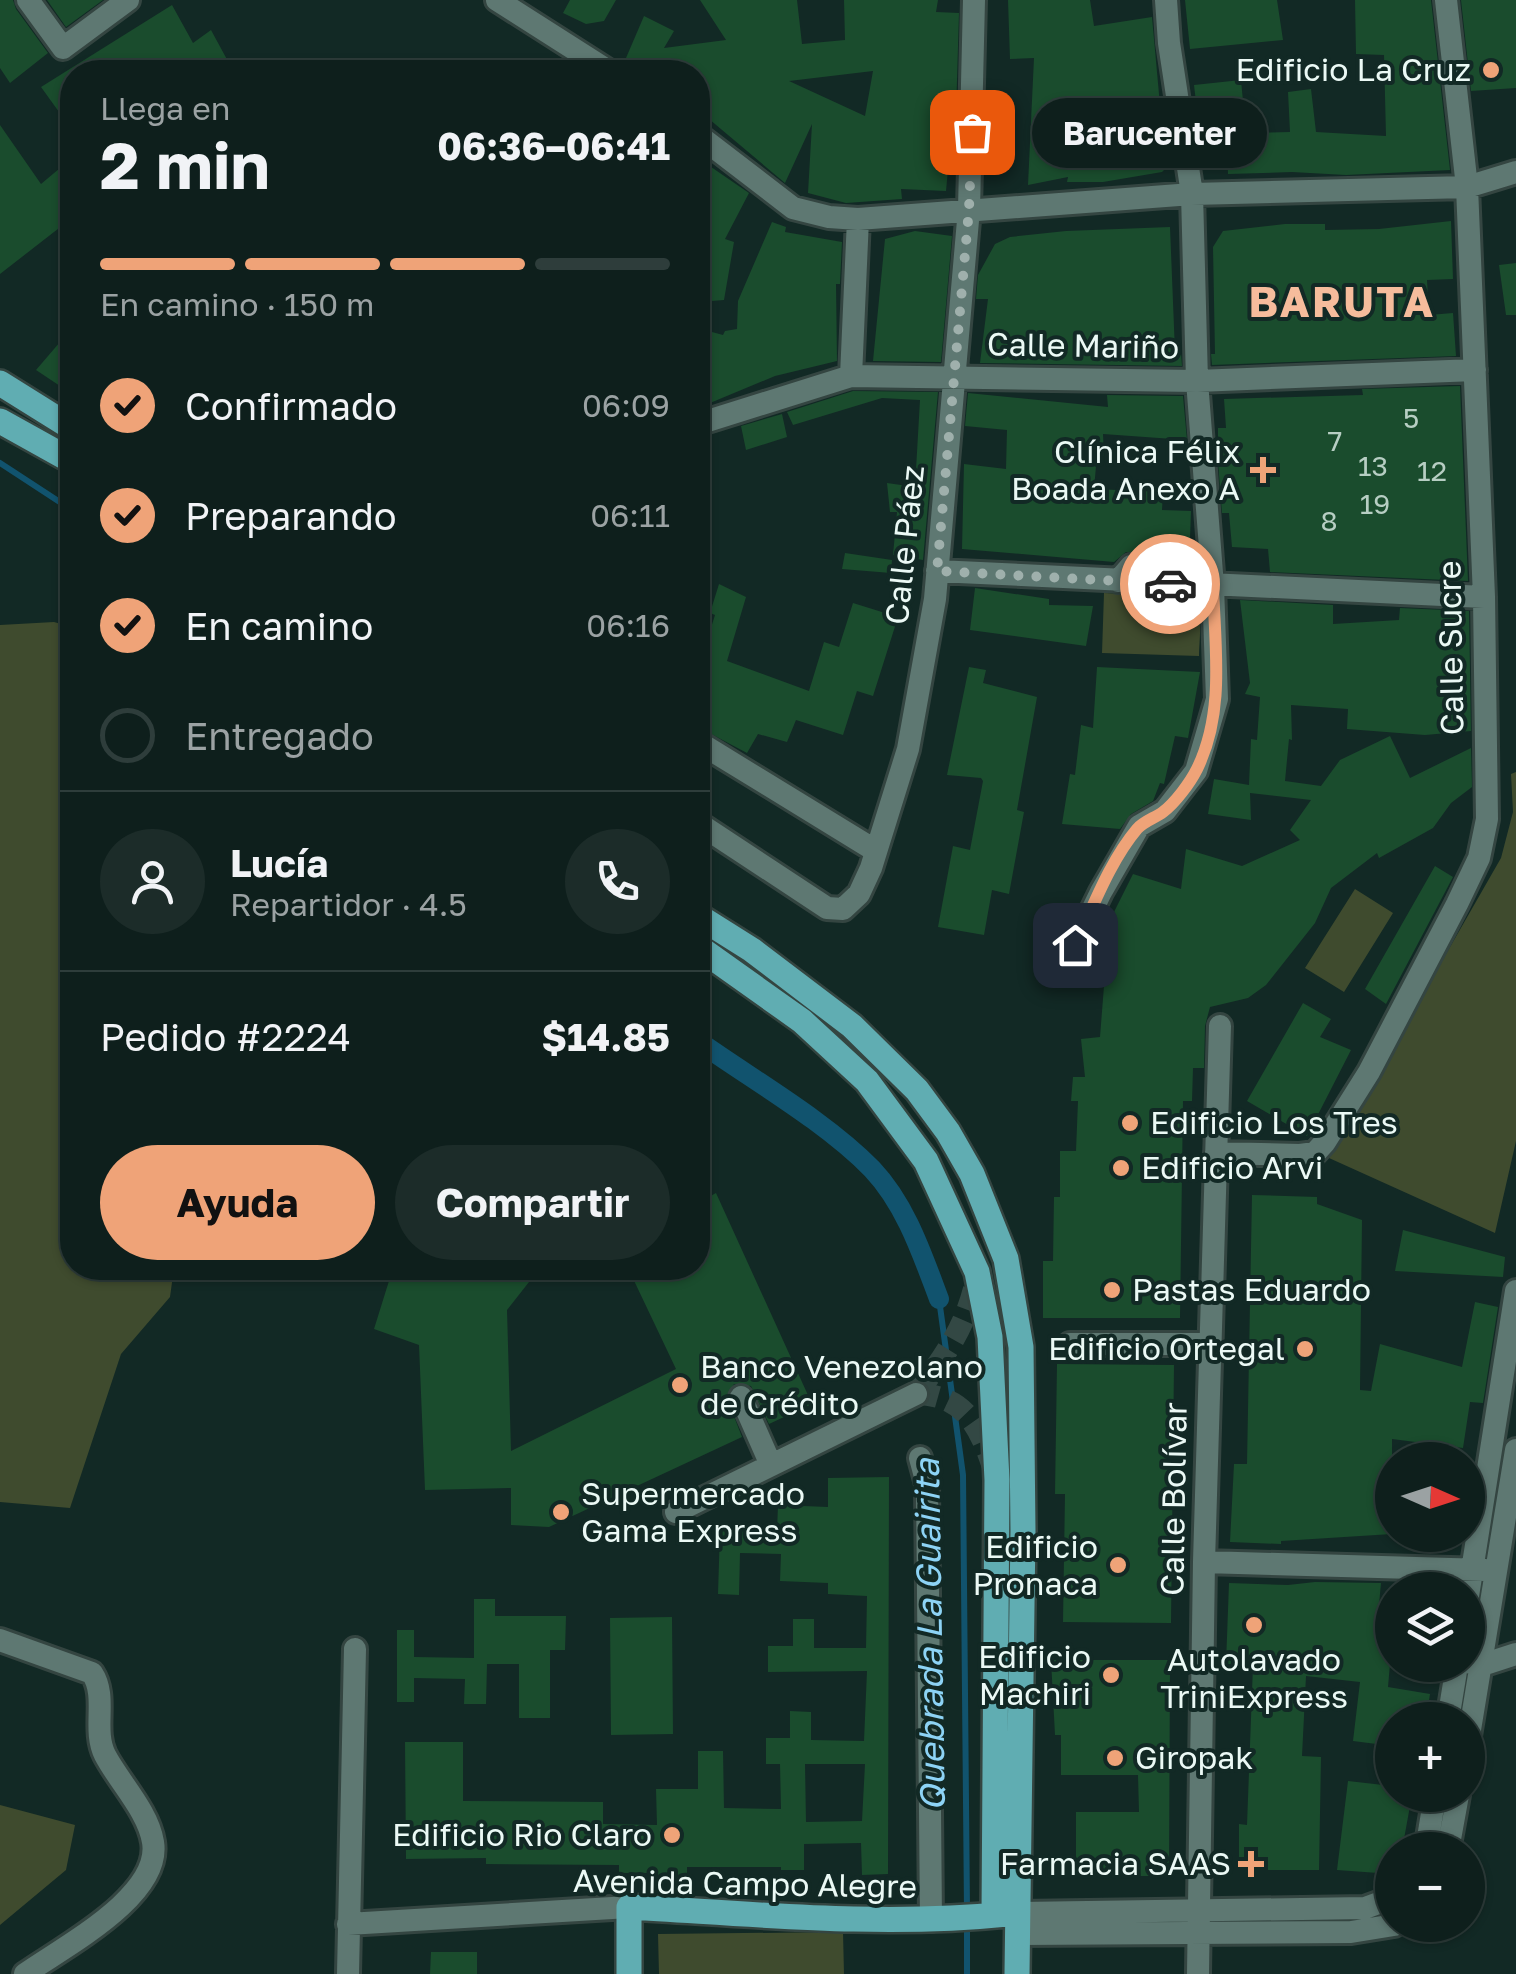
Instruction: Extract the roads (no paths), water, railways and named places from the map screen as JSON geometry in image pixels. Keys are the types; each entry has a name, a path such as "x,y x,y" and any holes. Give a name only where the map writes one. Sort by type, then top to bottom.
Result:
{"main road":[{"path":"0,383 60,420"},
{"path":"0,421 60,454"},
{"path":"710,924 752,950 852,1026 918,1090 972,1174 1006,1259 1021,1346 1003,1920"},
{"path":"710,956 802,1021 867,1081 926,1161 977,1272 990,1337 997,1480 1003,1920 1017,1974"},
{"path":"629,1908 629,1974"},
{"name":"Avenida Campo Alegre","path":"629,1908 1003,1920"}],"street":[{"path":"28,0 63,48 128,0"},
{"path":"497,0 591,60"},
{"name":"Calle Páez","path":"710,831 826,908 843,909 860,894 876,850 919,700 937,571 969,209 974,0"},
{"path":"1062,972 1100,892 1139,826 1165,811 1196,771 1218,699 1197,381 1192,194 1166,0"},
{"name":"Calle Sucre","path":"1216,1153 1300,1155 1315,1152 1326,1142 1369,1072 1479,858 1486,819 1484,597 1468,187 1446,0"},
{"path":"710,144 793,208 858,220 1192,194 1468,187 1516,172"},
{"path":"851,376 858,220"},
{"name":"Calle Mariño","path":"710,420 851,376 1197,381 1475,370"},
{"path":"937,571 1484,597"},
{"path":"710,749 876,850"},
{"name":"Calle Bolívar","path":"1198,1974 1204,1562 1220,1026"},
{"path":"1470,1572 1505,1430 1516,1291"},
{"path":"1070,1344 1210,1344"},
{"path":"676,1512 916,1394"},
{"path":"741,1398 771,1465"},
{"path":"1485,1622 1516,1450"},
{"path":"920,1458 927,1484 942,1919"},
{"path":"1204,1562 1471,1567 1497,1572"},
{"path":"0,1640 92,1673 98,1691 99,1742 153,1842 150,1870 136,1892 25,1974"},
{"path":"348,1974 355,1648"},
{"path":"1485,1662 1516,1654"},
{"name":"Avenida Campo Alegre","path":"348,1924 629,1908"},
{"path":"1365,1919 1375,1911"},
{"path":"1003,1920 1375,1921"}],"waterway":[{"name":"Quebrada La Guairita","path":"0,463 60,502"},
{"name":"Quebrada La Guairita","path":"710,1049 811,1118 872,1169 904,1214 939,1299"},
{"name":"Quebrada La Guairita","path":"939,1299 963,1475 967,1911"},
{"name":"Quebrada La Guairita","path":"967,1924 967,1974"}],"tunnel":[{"path":"916,1394 954,1339 968,1309 977,1275"},
{"path":"916,1394 958,1406 982,1438 993,1467"}],"place":[{"name":"Edificio La Cruz","path":"1491,70"},
{"name":"Barucenter","path":"972,132"},
{"name":"Clínica Félix Boada Anexo A","path":"1263,470"},
{"name":"Edificio Los Tres","path":"1130,1123"},
{"name":"Edificio Arvi","path":"1121,1168"},
{"name":"Pastas Eduardo","path":"1112,1290"},
{"name":"Edificio Ortegal","path":"1305,1349"},
{"name":"Banco Venezolano de Crédito","path":"680,1385"},
{"name":"Supermercado Gama Express","path":"561,1512"},
{"name":"Edificio Pronaca","path":"1118,1565"},
{"name":"Autolavado TriniExpress","path":"1254,1625"},
{"name":"Edificio Machiri","path":"1111,1675"},
{"name":"Giropak","path":"1115,1758"},
{"name":"Edificio Rio Claro","path":"672,1835"},
{"name":"Farmacia SAAS","path":"1251,1864"}],"district":[{"name":"BARUTA","path":"1342,302"}]}
